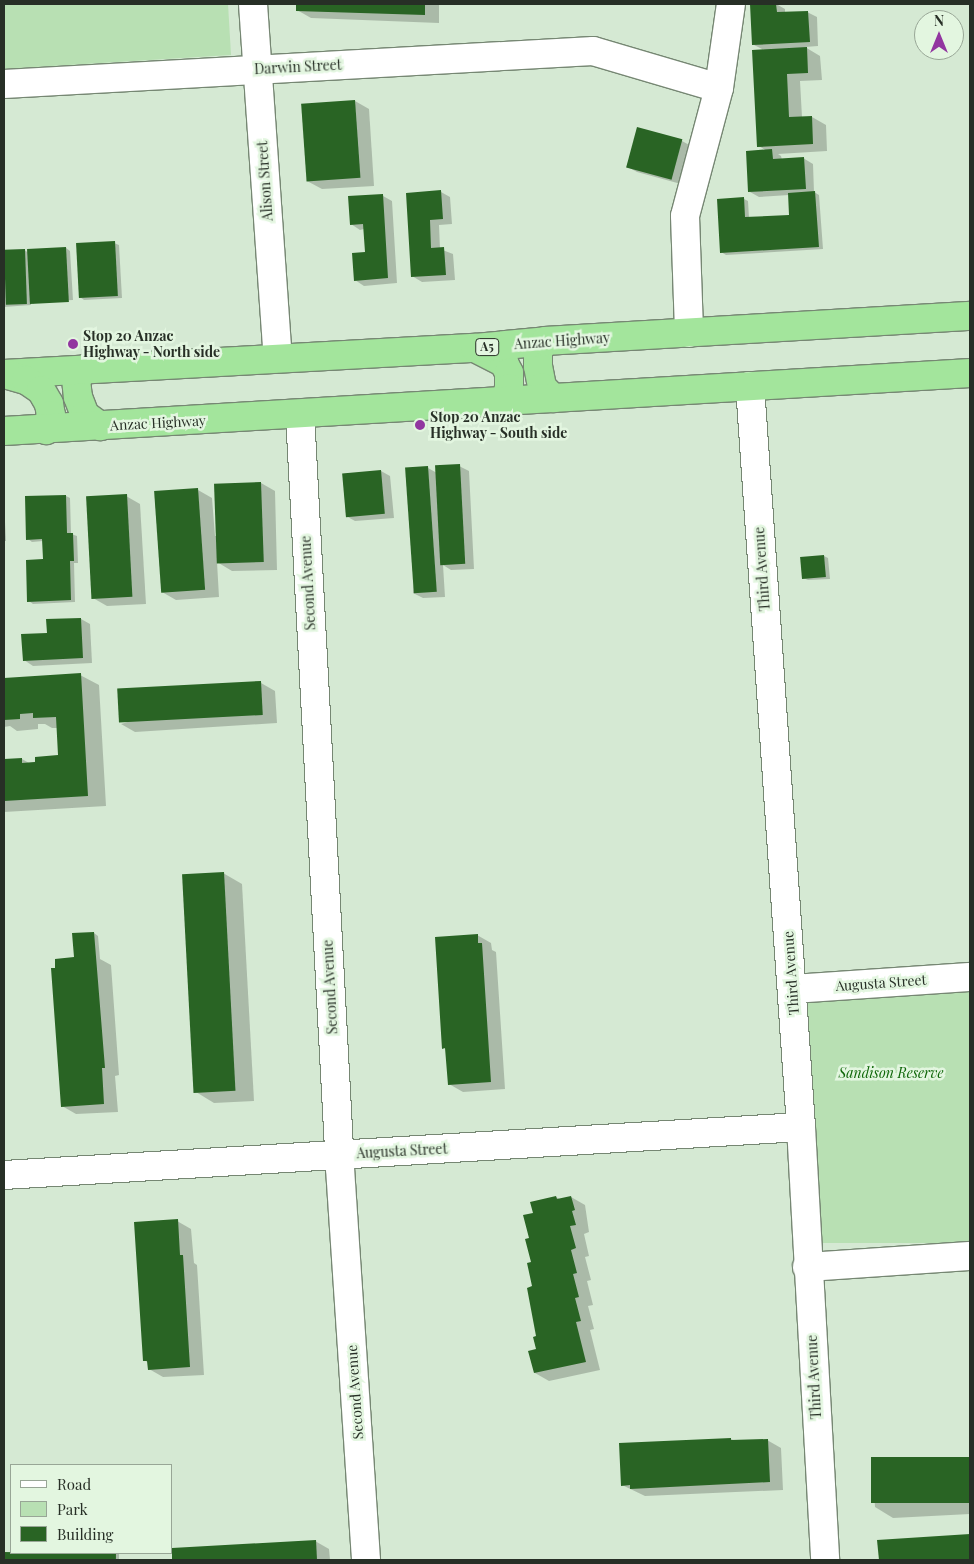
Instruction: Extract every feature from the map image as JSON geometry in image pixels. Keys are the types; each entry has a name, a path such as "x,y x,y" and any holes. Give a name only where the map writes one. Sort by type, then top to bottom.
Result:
{"highway":[{"name":"Anzac Highway","path":"4,374 475,348 546,341 970,316"},
{"path":"546,341 538,350 538,366 542,387 553,398"},
{"path":"475,348 504,363 508,374 508,388 504,401"},
{"path":"85,369 76,379 78,397 85,415 100,426"},
{"name":"Anzac Highway","path":"4,431 46,430 970,373"},
{"path":"4,374 26,380 41,390 49,404 51,416 46,430"}],"street":[{"name":"Alison Street","path":"253,4 278,358"},
{"path":"690,333 685,216 719,88 731,4"},
{"name":"Darwin Street","path":"4,84 593,51 719,88"},
{"name":"Third Avenue","path":"750,386 801,1127 807,1267 825,1560"},
{"name":"Second Avenue","path":"300,414 339,1154 366,1560"},
{"name":"Augusta Street","path":"792,989 970,977"},
{"name":"Augusta Street","path":"4,1174 801,1127"},
{"path":"807,1267 970,1256"}],"green space":[{"path":"4,4 228,4 231,55 4,69"},
{"name":"Sandison Reserve","path":"808,989 970,989 970,1243 808,1243"}],"building":[{"path":"296,4 425,4 425,15 296,11"},
{"path":"750,4 776,4 777,12 808,11 810,42 752,45"},
{"path":"807,47 808,73 787,74 789,117 812,116 813,144 757,147 752,50"},
{"path":"355,100 360,178 307,182 301,104"},
{"path":"637,127 682,139 672,180 626,168"},
{"path":"772,149 773,159 804,157 806,189 748,192 746,151"},
{"path":"441,190 443,219 430,220 431,248 444,247 446,275 411,277 406,193"},
{"path":"815,191 819,247 720,253 717,199 744,197 745,217 789,215 788,193"},
{"path":"383,194 388,278 354,281 352,253 365,252 363,224 350,225 348,196"},
{"path":"115,241 118,296 79,298 76,243"},
{"path":"66,247 69,302 30,304 27,249"},
{"path":"25,249 27,304 6,305 4,250"},
{"path":"460,464 465,564 440,565 435,465"},
{"path":"428,466 437,592 414,593 405,468"},
{"path":"381,470 385,514 346,517 342,473"},
{"path":"261,482 264,562 217,564 214,484"},
{"path":"198,488 205,590 161,593 154,491"},
{"path":"127,494 132,597 91,599 86,496"},
{"path":"66,495 67,533 73,533 74,561 70,561 71,600 27,602 26,560 43,559 42,539 26,540 25,496"},
{"path":"824,555 826,577 802,579 800,557"},
{"path":"81,618 83,658 23,661 21,634 47,633 46,619"},
{"path":"81,673 88,796 4,801 4,759 22,758 22,763 35,762 35,757 58,755 56,717 33,718 33,713 20,714 20,719 4,720 4,678"},
{"path":"261,681 263,715 119,722 117,689"},
{"path":"224,872 235,1091 194,1093 182,874"},
{"path":"94,932 105,1068 102,1068 104,1104 61,1107 51,968 55,968 55,959 74,957 72,933"},
{"path":"478,934 478,943 482,943 491,1082 448,1085 445,1048 442,1049 435,937"},
{"path":"556,1196 557,1199 571,1196 575,1210 572,1211 576,1225 570,1226 576,1248 571,1250 577,1273 573,1274 579,1297 575,1298 581,1321 576,1322 586,1362 534,1373 528,1351 536,1349 533,1337 536,1336 527,1288 532,1286 527,1263 531,1262 525,1239 529,1238 523,1215 533,1213 530,1202"},
{"path":"178,1219 180,1255 183,1255 190,1367 148,1370 147,1361 143,1361 134,1222"},
{"path":"731,1438 731,1440 768,1439 770,1482 630,1489 630,1485 621,1486 619,1443"},
{"path":"871,1457 970,1457 970,1503 871,1503"},
{"path":"970,1534 970,1560 879,1560 877,1540"},
{"path":"316,1540 317,1560 172,1560 172,1548"},
{"path":"4,1552 10,1552 10,1554 116,1554 116,1560 4,1560"}],"place":[{"name":"Stop 20 Anzac Highway - North side","path":"73,344"},
{"name":"Stop 20 Anzac Highway - South side","path":"420,425"}]}
